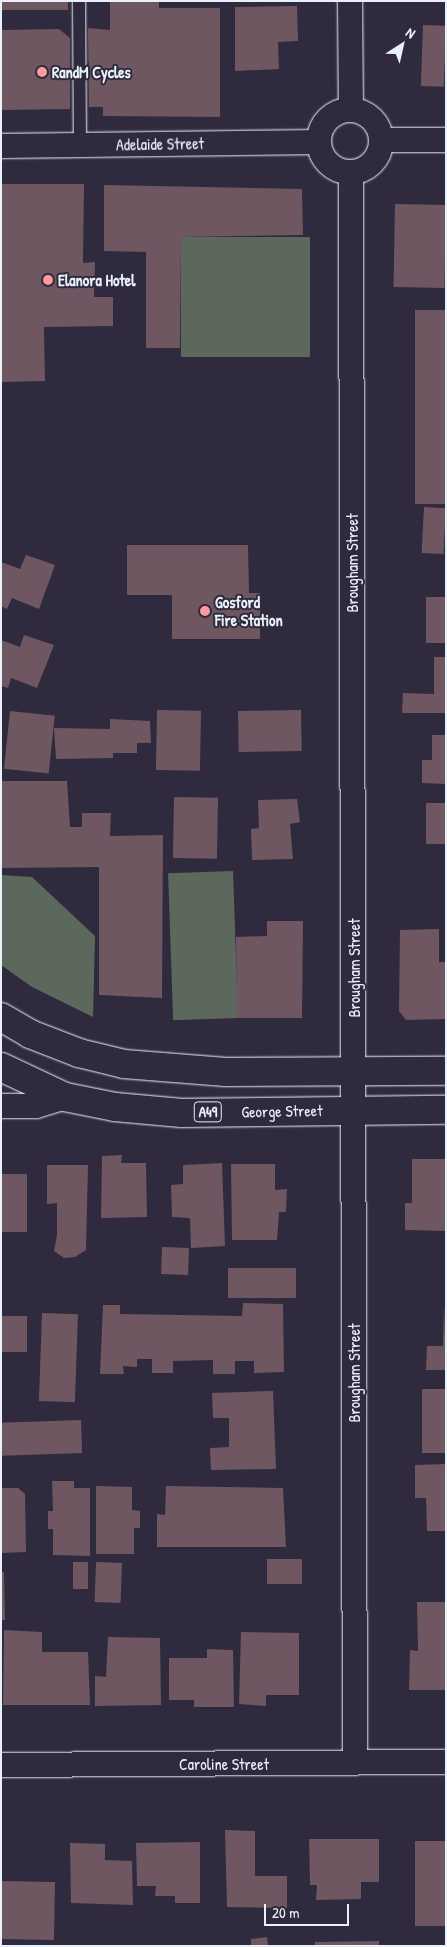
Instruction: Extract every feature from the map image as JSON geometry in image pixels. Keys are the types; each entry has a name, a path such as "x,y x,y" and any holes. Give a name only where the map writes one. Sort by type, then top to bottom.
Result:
{"highway":[{"path":"1,1017 30,1034 79,1052 124,1064 179,1070 354,1069 446,1071"},
{"name":"A49","path":"1,1067 65,1097"},
{"name":"George Street","path":"65,1097 115,1107 182,1113 446,1110"}],"street":[{"path":"350,1 351,110"},
{"path":"351,110 369,116 376,123 382,140 381,150 370,166 351,173 341,171 325,160 319,142 320,132 332,116 351,110"},
{"path":"382,140 446,140"},
{"name":"Adelaide Street","path":"1,146 319,142"},
{"name":"Brougham Street","path":"351,173 354,1069 352,1110 356,1764"},
{"name":"George Street","path":"1,1106 36,1106 65,1097"},
{"name":"Caroline Street","path":"1,1765 446,1762"}],"lane":[{"path":"79,1 80,145"}],"green space":[{"path":"181,237 310,237 310,357 181,357"},
{"path":"233,871 238,1018 173,1020 168,873"},
{"path":"1,875 32,877 95,936 93,1017 32,987 1,965"}],"building":[{"path":"1,1 68,1 68,10 1,10"},
{"path":"110,1 159,1 159,8 220,8 220,117 103,116 103,107 89,107 88,28 110,30"},
{"path":"297,6 298,41 278,42 279,69 235,71 235,7"},
{"path":"423,25 446,26 444,87 421,86"},
{"path":"59,29 70,38 70,109 1,110 1,30"},
{"name":"Elanora Hotel","path":"1,184 84,184 83,263 95,262 94,297 113,297 113,326 44,327 45,381 1,382"},
{"path":"104,185 302,189 303,235 181,237 180,348 146,348 146,252 104,251"},
{"path":"395,204 446,205 445,288 394,287"},
{"path":"415,310 446,310 446,504 415,504"},
{"path":"424,507 446,508 444,554 422,553"},
{"path":"127,545 248,545 249,593 260,593 260,639 172,639 172,595 127,595"},
{"path":"26,555 55,565 39,609 12,598 7,609 1,606 1,562 20,569"},
{"path":"426,597 446,597 446,643 426,643"},
{"path":"24,635 54,645 37,688 11,678 8,688 1,686 1,640 20,647"},
{"path":"434,657 446,657 446,713 402,713 403,693 434,694"},
{"path":"157,710 201,711 200,771 156,770"},
{"path":"301,710 302,751 239,752 238,711"},
{"path":"10,711 55,716 49,773 4,769"},
{"path":"110,719 150,721 151,743 137,743 137,753 113,753 113,758 56,759 54,728 110,729"},
{"path":"432,735 446,735 446,784 422,783 422,760 432,760"},
{"path":"1,781 67,781 70,827 82,827 82,813 111,813 110,836 163,835 162,998 99,995 99,867 1,868"},
{"path":"174,797 218,798 217,859 173,858"},
{"path":"297,799 300,822 290,824 293,859 252,860 251,829 259,828 258,800"},
{"path":"426,803 446,803 446,844 426,844"},
{"path":"267,921 303,921 302,1018 237,1018 236,937 267,936"},
{"path":"439,929 439,962 446,962 446,1019 406,1020 399,1011 400,930"},
{"path":"122,1155 121,1163 146,1163 147,1217 101,1218 102,1156"},
{"path":"412,1159 446,1159 446,1231 405,1230 405,1203 412,1203"},
{"path":"222,1163 225,1246 191,1248 190,1218 172,1217 171,1185 183,1184 183,1165"},
{"path":"231,1164 275,1164 275,1190 287,1189 286,1212 279,1212 277,1240 232,1240"},
{"path":"47,1165 88,1165 86,1250 75,1257 64,1258 54,1251 57,1235 57,1203 47,1204"},
{"path":"1,1174 27,1174 27,1232 1,1232"},
{"path":"162,1247 189,1248 188,1275 161,1274"},
{"path":"228,1268 296,1268 296,1298 228,1298"},
{"path":"243,1303 283,1304 284,1372 254,1373 254,1361 235,1361 235,1374 213,1374 213,1360 173,1361 173,1373 152,1373 152,1359 137,1359 137,1367 123,1366 124,1374 100,1374 103,1305 120,1305 120,1314 242,1316"},
{"path":"444,1303 446,1370 426,1370 427,1346 443,1346"},
{"path":"42,1313 78,1314 75,1402 39,1401"},
{"path":"1,1316 27,1316 27,1352 1,1352"},
{"path":"422,1389 446,1389 446,1453 422,1453"},
{"path":"273,1391 276,1469 211,1470 210,1448 229,1447 229,1418 213,1418 212,1393"},
{"path":"81,1420 82,1453 2,1456 1,1423"},
{"path":"446,1464 446,1531 427,1531 426,1498 415,1498 415,1465"},
{"path":"52,1481 74,1481 74,1488 90,1488 90,1556 53,1555 53,1529 48,1529 48,1511 53,1511"},
{"path":"96,1486 132,1487 132,1510 140,1511 140,1528 134,1528 134,1554 96,1554"},
{"path":"166,1486 283,1488 286,1547 157,1547 157,1514 165,1515"},
{"path":"1,1488 18,1488 25,1494 26,1552 1,1553"},
{"path":"267,1559 302,1559 302,1584 267,1584"},
{"path":"73,1562 88,1562 88,1589 73,1589"},
{"path":"96,1562 122,1563 121,1603 95,1602"},
{"path":"1,1572 4,1572 5,1620 1,1620"},
{"path":"417,1602 446,1602 446,1690 409,1690 410,1650 418,1651"},
{"path":"4,1630 42,1632 42,1652 88,1652 90,1705 3,1705"},
{"path":"241,1632 299,1633 299,1695 266,1695 266,1706 239,1704"},
{"path":"108,1637 160,1638 161,1705 95,1706 95,1676 106,1677"},
{"path":"207,1649 233,1650 234,1707 194,1707 194,1700 169,1700 169,1658 207,1658"},
{"path":"225,1830 255,1831 255,1876 287,1876 287,1908 227,1907"},
{"path":"309,1839 379,1839 379,1882 361,1882 361,1899 316,1900 317,1885 310,1885"},
{"path":"415,1841 446,1841 446,1926 415,1926"},
{"path":"200,1842 200,1903 175,1903 175,1896 155,1896 156,1886 137,1886 136,1843"},
{"path":"70,1843 105,1844 105,1860 132,1861 133,1905 71,1903"},
{"path":"1,1881 55,1882 54,1940 1,1939"},
{"path":"267,1937 268,1946 251,1946 251,1939"},
{"path":"379,1941 379,1946 315,1946 315,1942"}],"place":[{"name":"RandM Cycles","path":"42,72"},
{"name":"Elanora Hotel","path":"48,280"},
{"name":"Gosford Fire Station","path":"205,611"}]}
